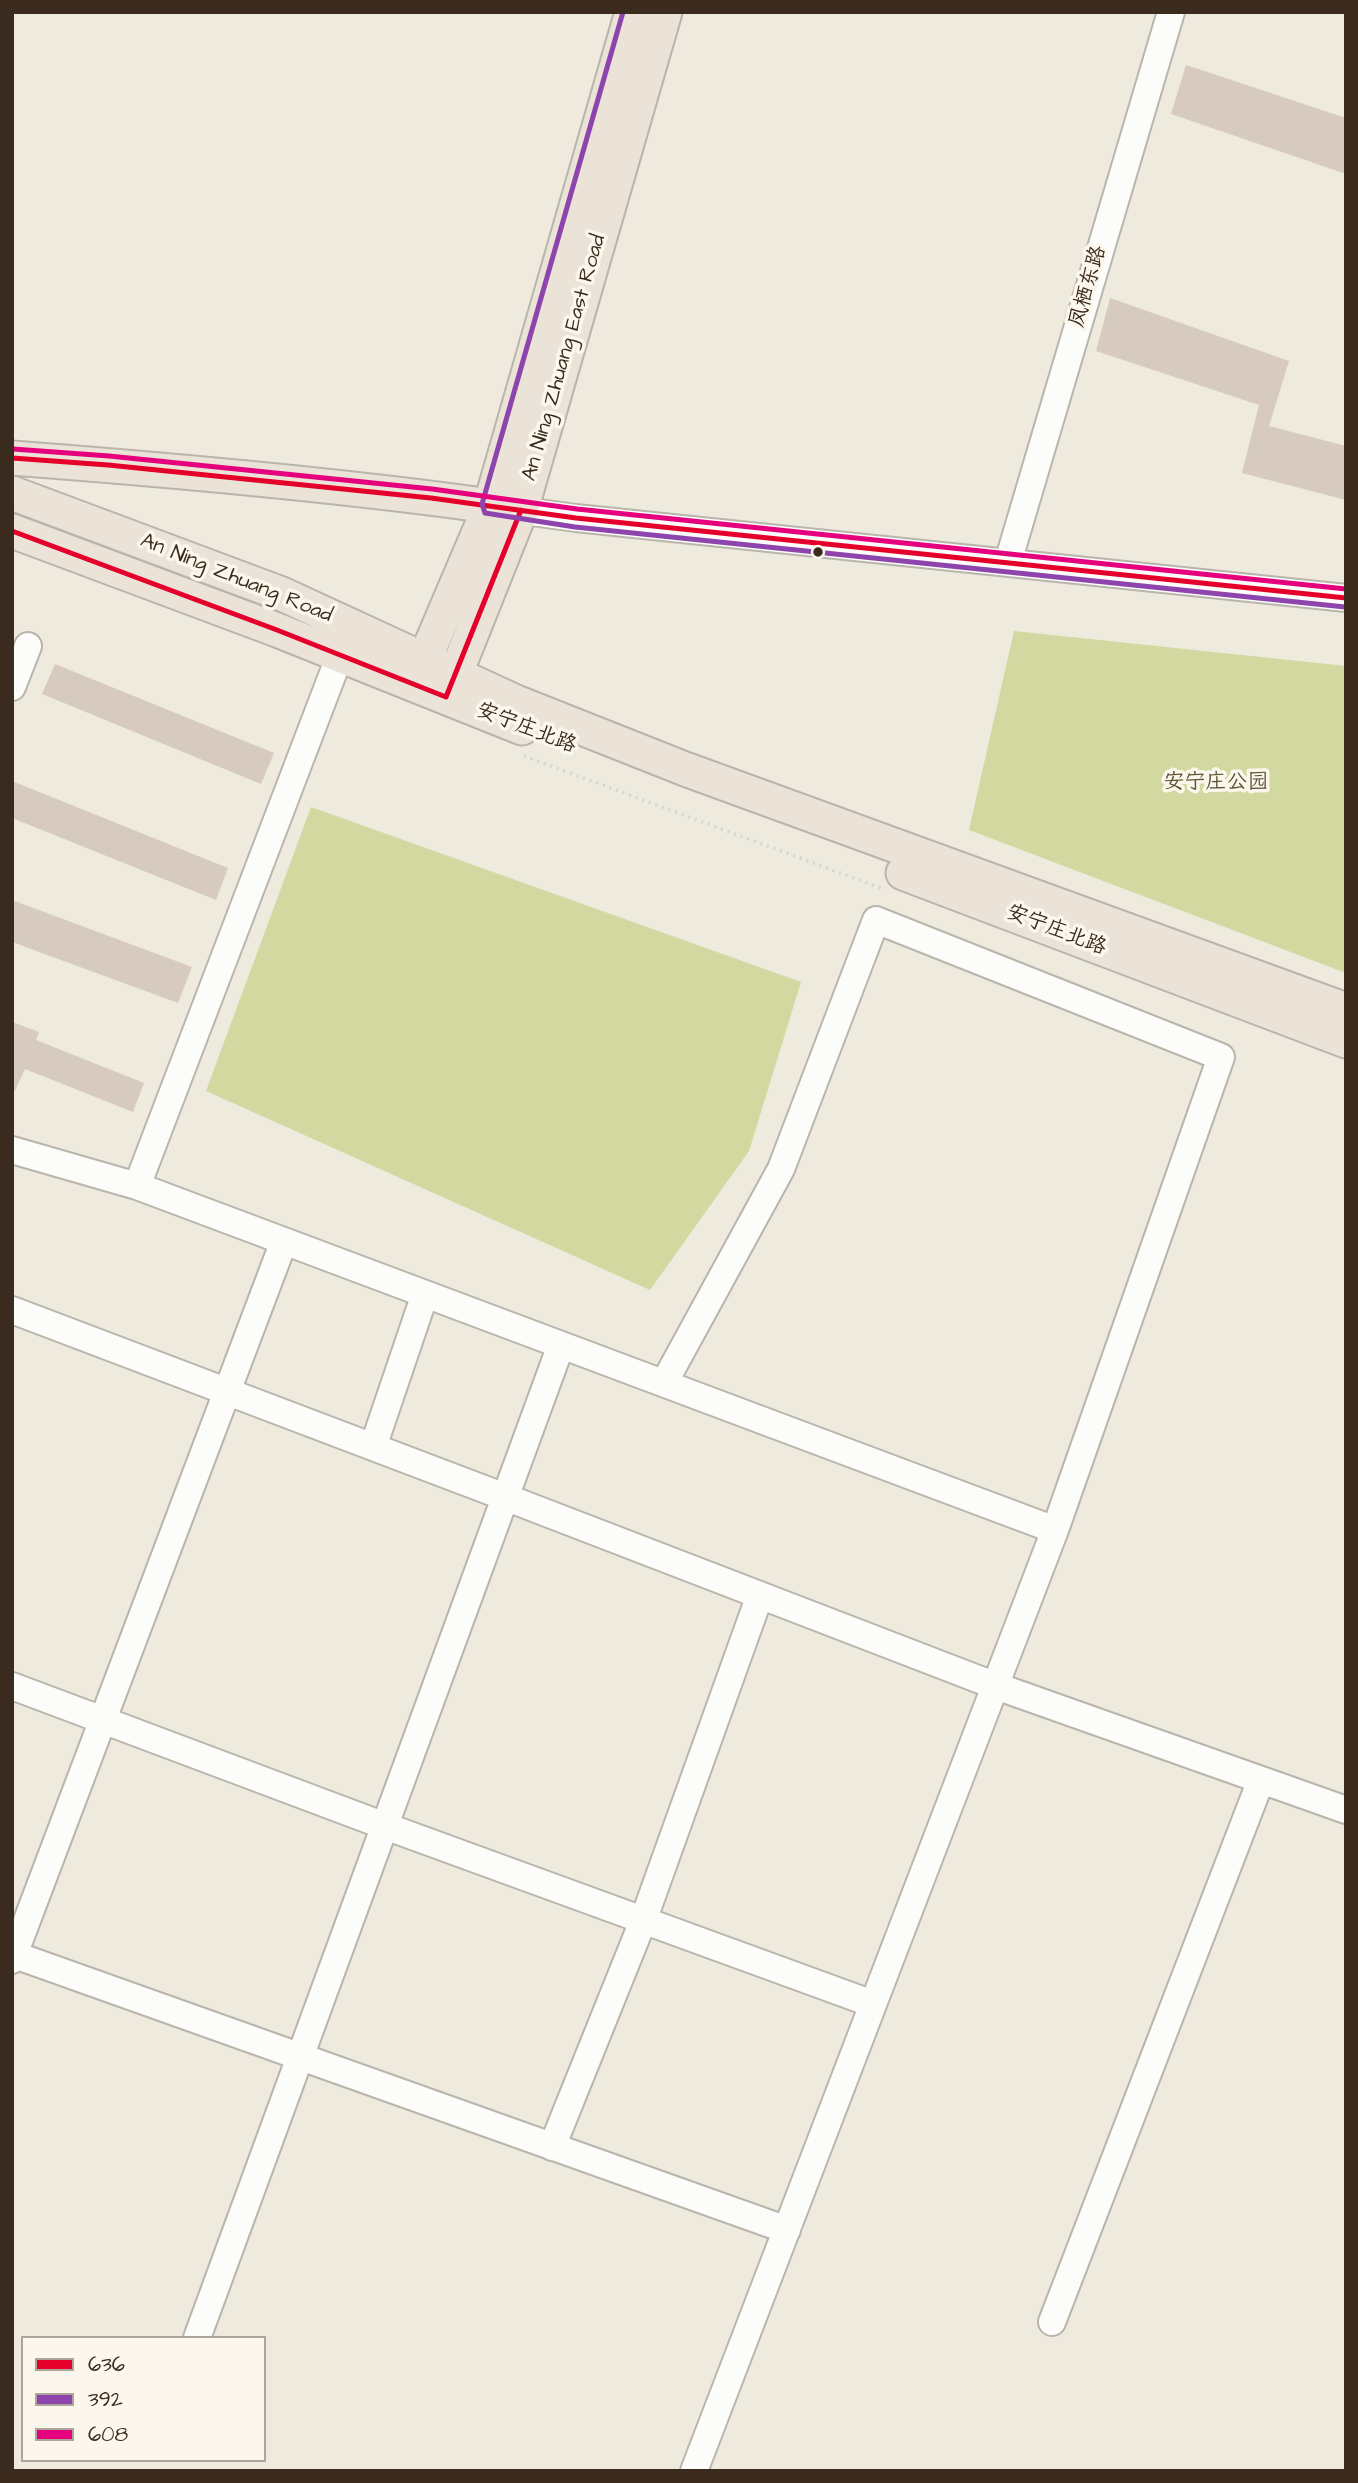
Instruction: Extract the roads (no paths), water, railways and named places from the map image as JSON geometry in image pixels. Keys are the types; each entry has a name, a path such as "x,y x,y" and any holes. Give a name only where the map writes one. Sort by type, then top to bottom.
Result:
{"main road":[{"name":"An Ning Zhuang East Road","path":"419,672 505,508 632,12"},
{"name":"An Ning Zhuang East Road","path":"451,686 505,508 664,12"},
{"path":"12,458 431,498 505,508"},
{"name":"An Ning Zhuang Road","path":"12,493 282,594 419,672"},
{"path":"12,531 340,655 419,672"},
{"name":"安宁庄北路","path":"419,672 1346,1041"},
{"name":"安宁庄北路","path":"451,686 516,702 685,769 1346,1010"}],"street":[{"name":"凤栖东路","path":"1008,562 1171,12"},
{"path":"505,508 576,518 1346,598"},
{"path":"12,687 28,646"},
{"path":"137,1186 340,655"},
{"path":"664,1384 781,1169 876,920 1222,1057 1055,1530 694,2471"},
{"path":"12,1150 137,1186 1055,1530"},
{"path":"284,1241 13,1956 787,2230"},
{"path":"373,1447 425,1294"},
{"path":"12,1310 996,1686 1346,1810"},
{"path":"198,2336 561,1345"},
{"path":"552,2147 643,1921 760,1595"},
{"path":"12,1686 873,2004"},
{"path":"1052,2322 1261,1780"}],"park label":[{"name":"安宁庄公园","path":"1216,784"}]}
